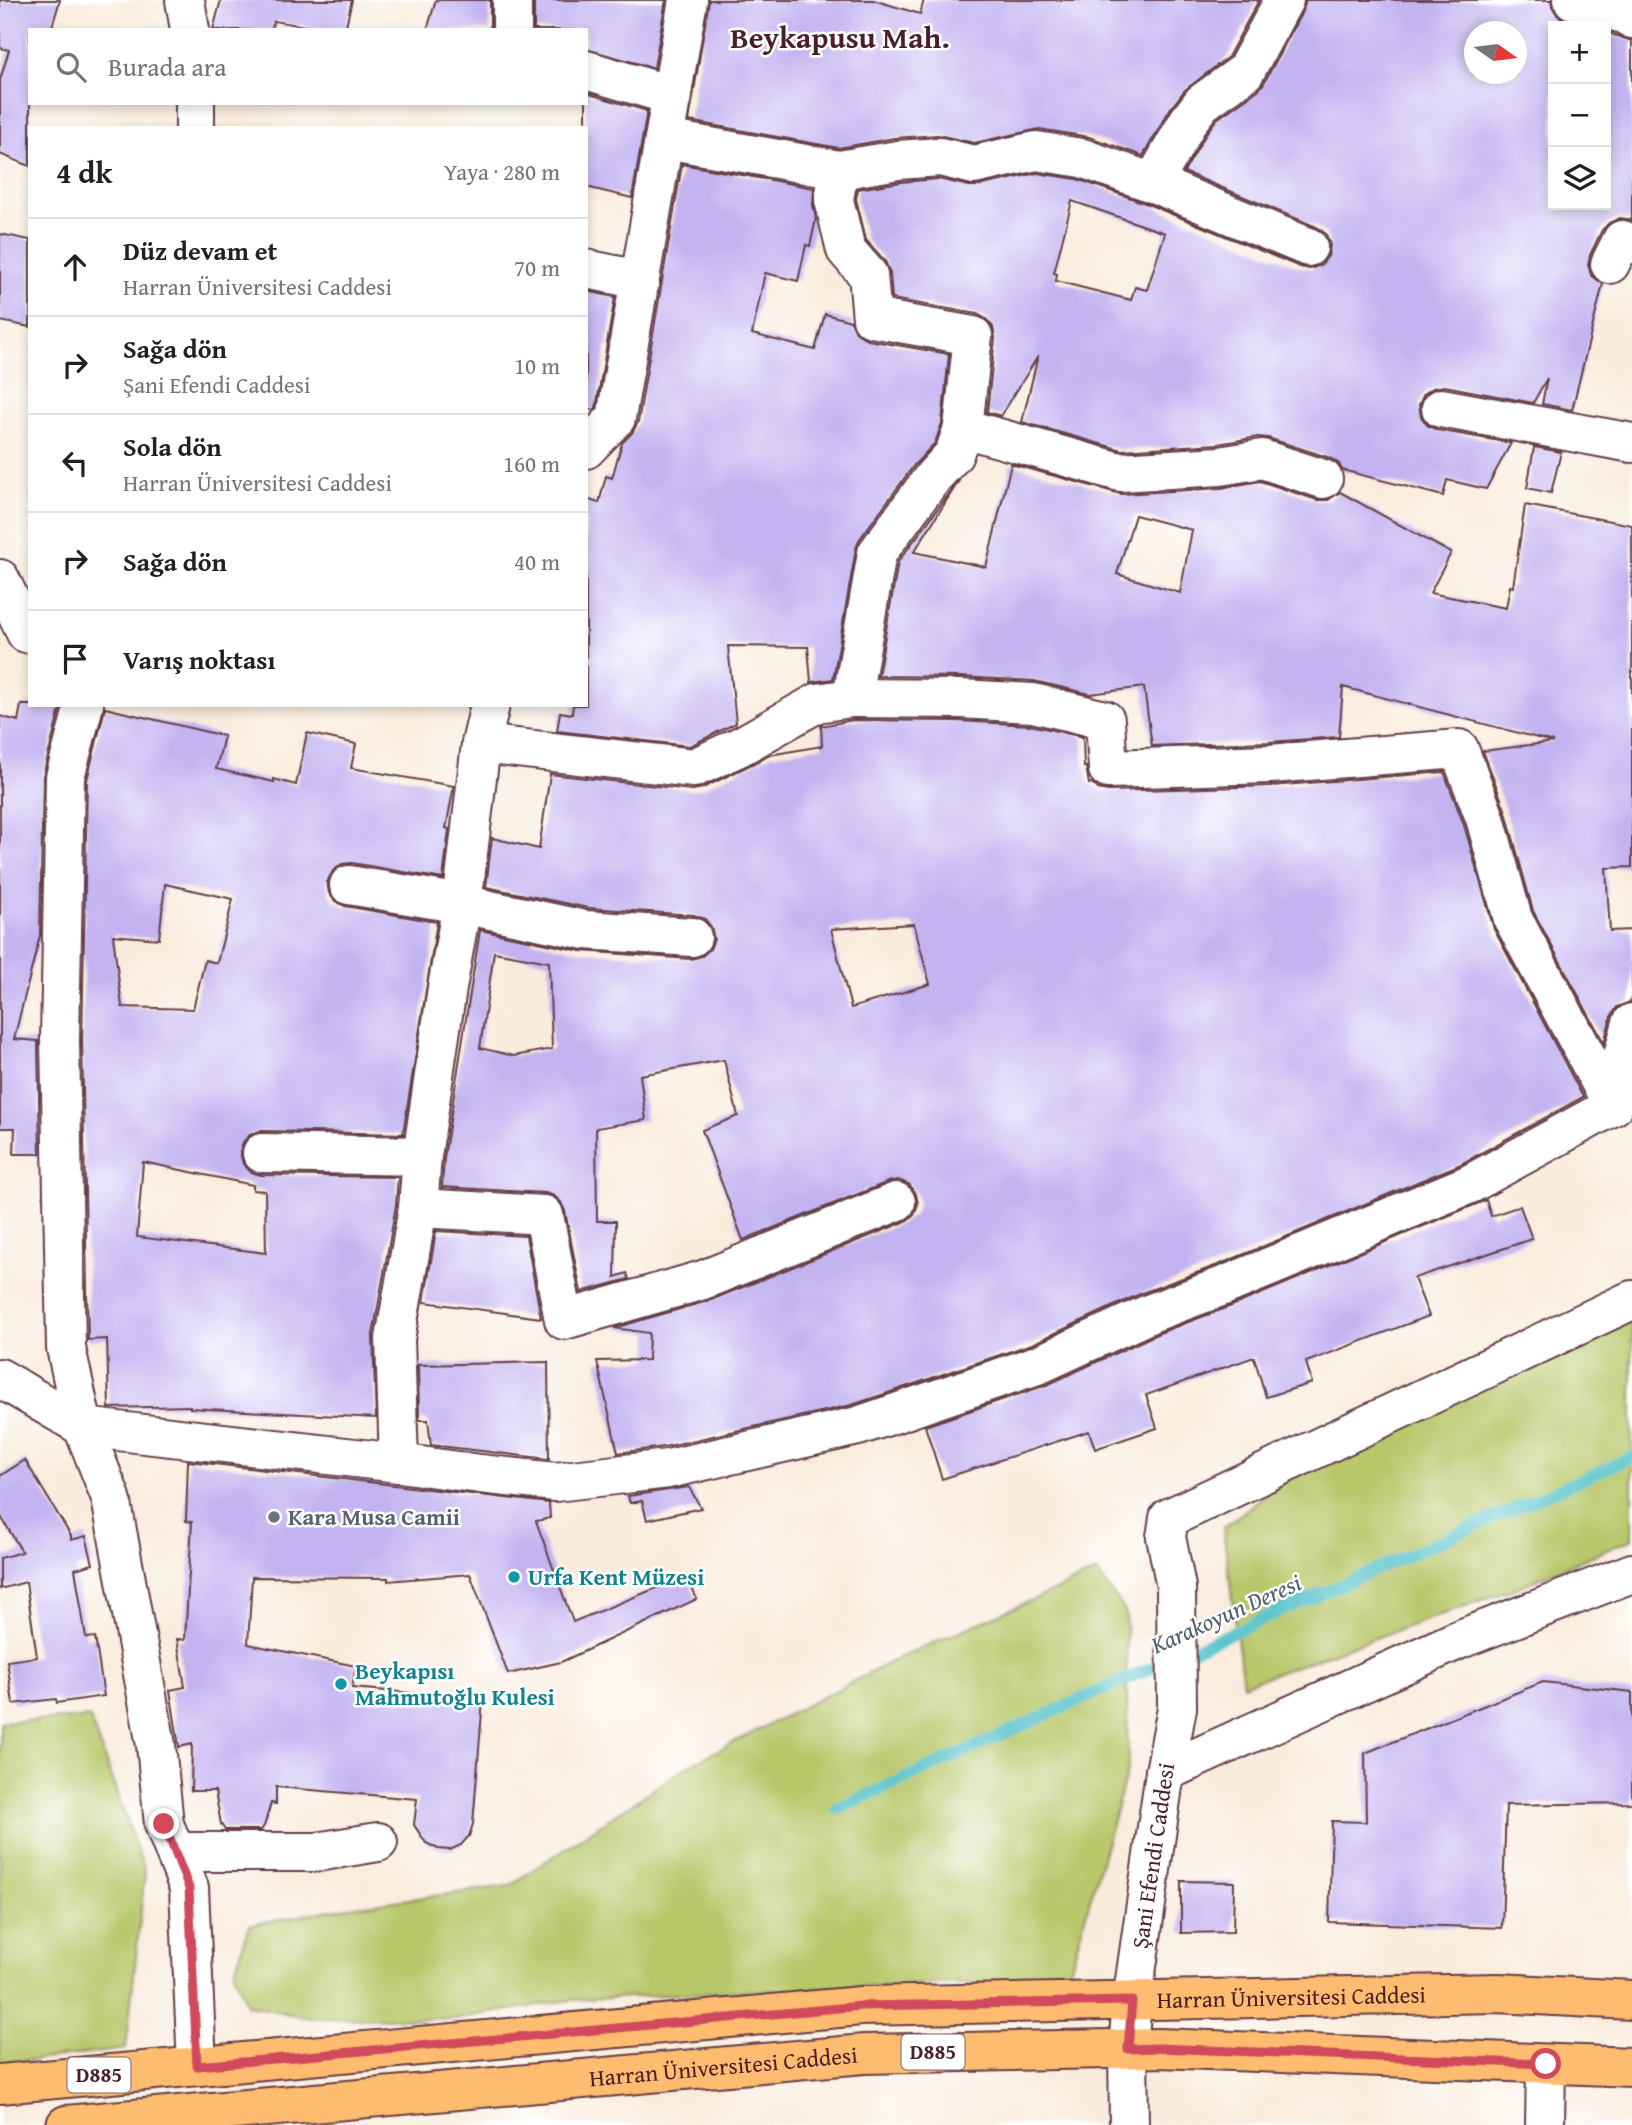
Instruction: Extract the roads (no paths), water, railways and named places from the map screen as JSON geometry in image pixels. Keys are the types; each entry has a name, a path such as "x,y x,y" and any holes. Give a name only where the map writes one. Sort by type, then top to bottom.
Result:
{"main road":[{"name":"Harran Üniversitesi Caddesi","path":"197,2066 861,2006 1498,1993 1632,2000"},
{"name":"Harran Üniversitesi Caddesi","path":"236,2118 525,2083 864,2053 1159,2048 1632,2067"},
{"name":"D885","path":"0,2084 197,2066"},
{"name":"D885","path":"86,2124 236,2118"}],"street":[{"path":"185,0 190,28"},
{"path":"512,0 512,28"},
{"path":"588,447 617,418 688,0"},
{"path":"1153,183 1189,120 1202,103 1245,72 1284,0"},
{"path":"1573,0 1632,19"},
{"path":"588,71 673,96"},
{"path":"195,105 195,126"},
{"path":"665,139 839,170 898,160 940,157 974,165 1036,151 1082,158 1153,183 1308,247"},
{"path":"839,170 834,200 846,250 868,275 872,318 974,336 962,428 954,454 877,553 852,698"},
{"path":"588,269 640,280"},
{"path":"1441,408 1632,443"},
{"path":"962,428 1120,472 1220,466 1262,460 1323,479"},
{"path":"3,590 28,634"},
{"path":"481,744 694,768 741,746 817,703 852,698 960,699 1033,704 1105,720 1108,769 1270,764 1459,749 1485,818 1513,919 1621,1086"},
{"path":"83,707 65,777 60,1041 66,1348 83,1427 111,1498 156,1745 164,1824 189,1888 197,2066"},
{"path":"399,1463 395,1339 418,1208 422,1156 462,904 481,744 490,707"},
{"path":"349,885 462,904 585,930 692,937"},
{"path":"0,1378 83,1427 555,1482 668,1469 858,1426 1040,1364 1151,1313 1226,1285 1470,1184 1621,1086 1632,1023"},
{"path":"262,1153 422,1156"},
{"path":"418,1208 544,1215 564,1320 703,1280 896,1202"},
{"name":"Şani Efendi Caddesi","path":"1129,2125 1128,2049 1132,2001 1165,1772 1177,1708 1176,1587 1167,1537 1169,1518 1632,1300"},
{"path":"1165,1772 1458,1640 1632,1573"},
{"path":"175,1852 317,1852 378,1842"},
{"path":"1545,2125 1546,2064"}],"waterway":[{"name":"Karakoyun Deresi","path":"837,1809 1632,1457"}],"place":[{"name":"Kara Musa Camii","path":"274,1517"},
{"name":"Urfa Kent Müzesi","path":"514,1577"},
{"name":"Beykapısı Mahmutoğlu Kulesi","path":"341,1684"}],"district":[{"name":"Beykapusu Mah.","path":"840,38"}]}
